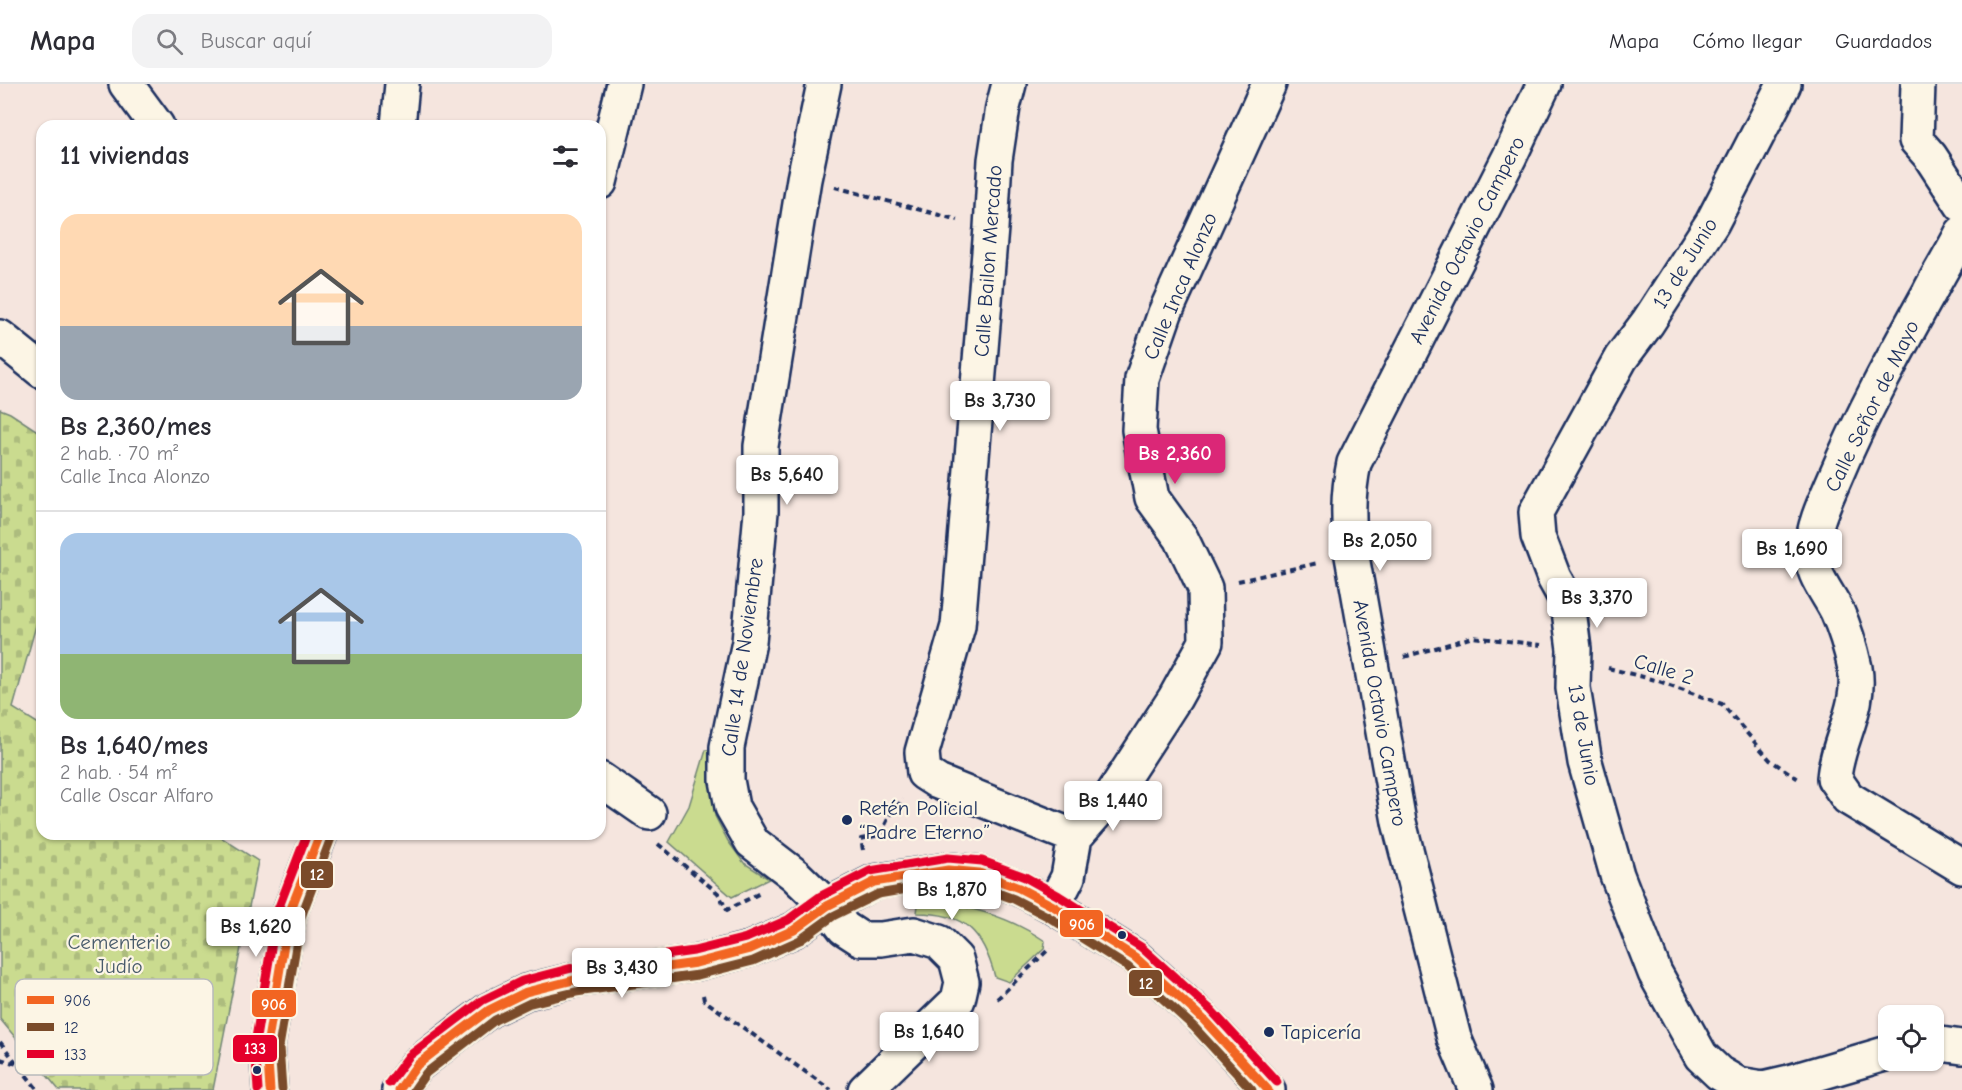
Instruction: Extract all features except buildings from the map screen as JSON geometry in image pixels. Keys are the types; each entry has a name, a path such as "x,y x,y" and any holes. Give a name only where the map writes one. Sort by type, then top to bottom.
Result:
{"street":[{"path":"126,84 153,120"},
{"path":"154,120 158,84"},
{"path":"399,120 402,84"},
{"path":"606,158 624,84"},
{"name":"Calle 14 de Noviembre","path":"824,84 804,179 761,446 761,512 749,642 727,747 726,780 732,807 752,842 795,875 828,906 844,928 861,939 881,939 914,934 939,942 956,959 962,982 958,1000 865,1090"},
{"name":"Calle Bailon Mercado","path":"1009,84 994,160 991,228 958,626 922,752 924,773 938,782 1075,837"},
{"name":"Calle Inca Alonzo","path":"1075,837 1112,795 1175,698 1206,642 1205,588 1181,538 1152,498 1138,430 1142,380 1165,313 1269,84"},
{"name":"Avenida Octavio Campero","path":"1476,1090 1454,1038 1399,822 1352,556 1348,514 1349,487 1354,463 1510,156 1544,84"},
{"name":"13 de Junio","path":"1784,84 1712,223 1648,322 1620,358 1536,512 1538,536 1554,578 1568,603 1574,649 1573,688 1585,762 1617,875 1655,973 1701,1056 1719,1073 1738,1084 1763,1088 1878,1056"},
{"path":"1918,84 1916,140 1930,156 1962,205"},
{"name":"Calle Señor de Mayo","path":"1848,798 1834,778 1835,762 1857,697 1855,670 1837,611 1821,586 1813,565 1814,536 1824,504 1846,451 1962,233"},
{"path":"0,337 36,366"},
{"path":"606,784 651,826"},
{"path":"1848,798 1962,867"},
{"path":"1053,906 1068,877 1075,837"},
{"path":"270,1090 267,1046 289,914 318,840"},
{"path":"399,1090 417,1065 453,1037 489,1010 526,992 574,980 696,963 750,949 794,930 828,906 874,882 948,870 979,873 1019,888 1053,906 1135,957 1202,1018 1257,1086"},
{"path":"1944,1044 1962,1047"}],"path":[{"path":"804,179 991,228"},
{"path":"1205,588 1352,556"},
{"name":"Calle 2","path":"1370,666 1473,637 1574,649 1590,663 1659,681 1722,704 1770,760 1832,800 1848,798"},
{"path":"864,853 861,839 880,835 890,814"},
{"path":"651,826 718,893 727,910 766,890"},
{"path":"997,999 1050,948"},
{"path":"704,1000 832,1090"},
{"path":"0,1042 15,1060"},
{"path":"0,1059 15,1063"},
{"path":"26,1075 38,1090"}],"green space":[{"name":"Cementerio Judío","path":"0,409 36,430 36,626 13,708 36,722 36,840 225,840 258,861 213,1090 59,1090 47,1075 213,1075 213,979 15,979 15,1037 0,1019"},
{"path":"706,750 709,750 715,816 728,841 744,863 769,879 732,897 669,842 689,806"},
{"path":"940,903 982,911 1021,926 1045,941 1044,949 1009,982 995,977 985,948 970,928 948,917 917,913 918,905"}],"transit line":[{"name":"133","path":"258,1090 255,1044 277,912 305,840"},
{"name":"906","path":"270,1090 267,1046 289,914 318,840"},
{"name":"12","path":"282,1089 279,1047 301,917 330,840"},
{"name":"133","path":"389,1083 409,1056 483,1000 522,981 572,968 694,951 746,938 788,920 821,896 870,871 948,858 982,861 1025,877 1141,947 1211,1010 1277,1082"},
{"name":"906","path":"399,1090 417,1065 462,1030 489,1010 526,992 574,980 696,963 750,949 794,930 827,906 874,882 948,870 979,873 1019,888 1053,906 1135,957 1202,1018 1268,1090"},
{"name":"12","path":"414,1090 426,1073 495,1020 530,1003 576,992 698,975 753,961 800,940 833,916 878,894 948,882 976,885 1014,899 1047,916 1128,967 1194,1027 1252,1090"}],"place":[{"name":"Retén Policial “Padre Eterno”","path":"847,820"},
{"name":"Tapicería","path":"1269,1032"}]}
